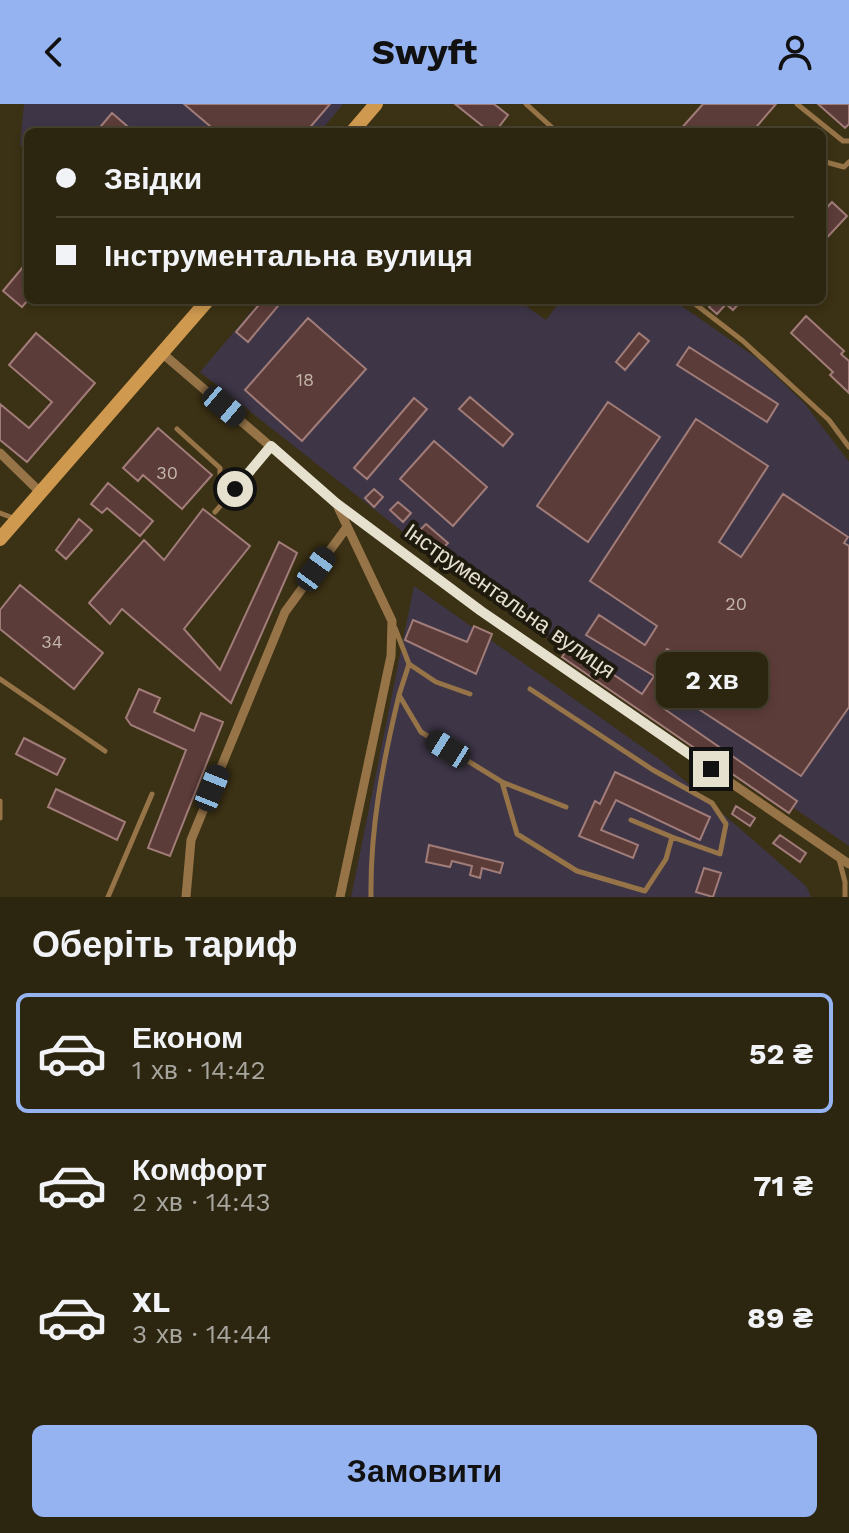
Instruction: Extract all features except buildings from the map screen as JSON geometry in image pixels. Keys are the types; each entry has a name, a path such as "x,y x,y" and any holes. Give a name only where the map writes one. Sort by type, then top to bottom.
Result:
{"street":[{"path":"355,128 376,104"},
{"path":"0,539 205,304"},
{"name":"Інструментальна вулиця","path":"162,353 336,503 481,611 849,864"},
{"path":"0,453 40,492"},
{"path":"336,503 392,621 391,656 340,897"},
{"path":"186,897 191,840 279,625 285,612 347,527"}],"lane":[{"path":"526,104 553,128"},
{"path":"797,104 843,141 849,141"},
{"path":"826,162 844,167 849,162"},
{"path":"695,304 774,369 829,420 849,447"},
{"path":"177,429 220,468 220,475 235,489"},
{"path":"215,512 271,446"},
{"path":"0,513 17,519"},
{"path":"392,621 409,664 436,682 470,694"},
{"path":"371,897 370,844 399,695 409,664"},
{"path":"0,679 105,751"},
{"path":"530,689 595,728 653,770 712,803 726,824 720,854 631,820"},
{"path":"399,695 421,732 502,782 566,807"},
{"path":"502,782 517,834 577,871 645,891 666,859 672,837"},
{"path":"108,897 152,794"},
{"path":"0,801 0,818"},
{"path":"838,857 845,882 845,897"}],"shaded area":[{"path":"24,104 343,104 323,128 24,128 24,148 20,145"},
{"path":"258,304 523,304 546,320 558,304 679,304 758,359 804,403 849,462 849,846 464,580 200,372"},
{"path":"414,586 662,761 806,886 811,897 351,897"}],"route":[{"path":"235,489 271,446 336,503 481,611 711,769"}]}
